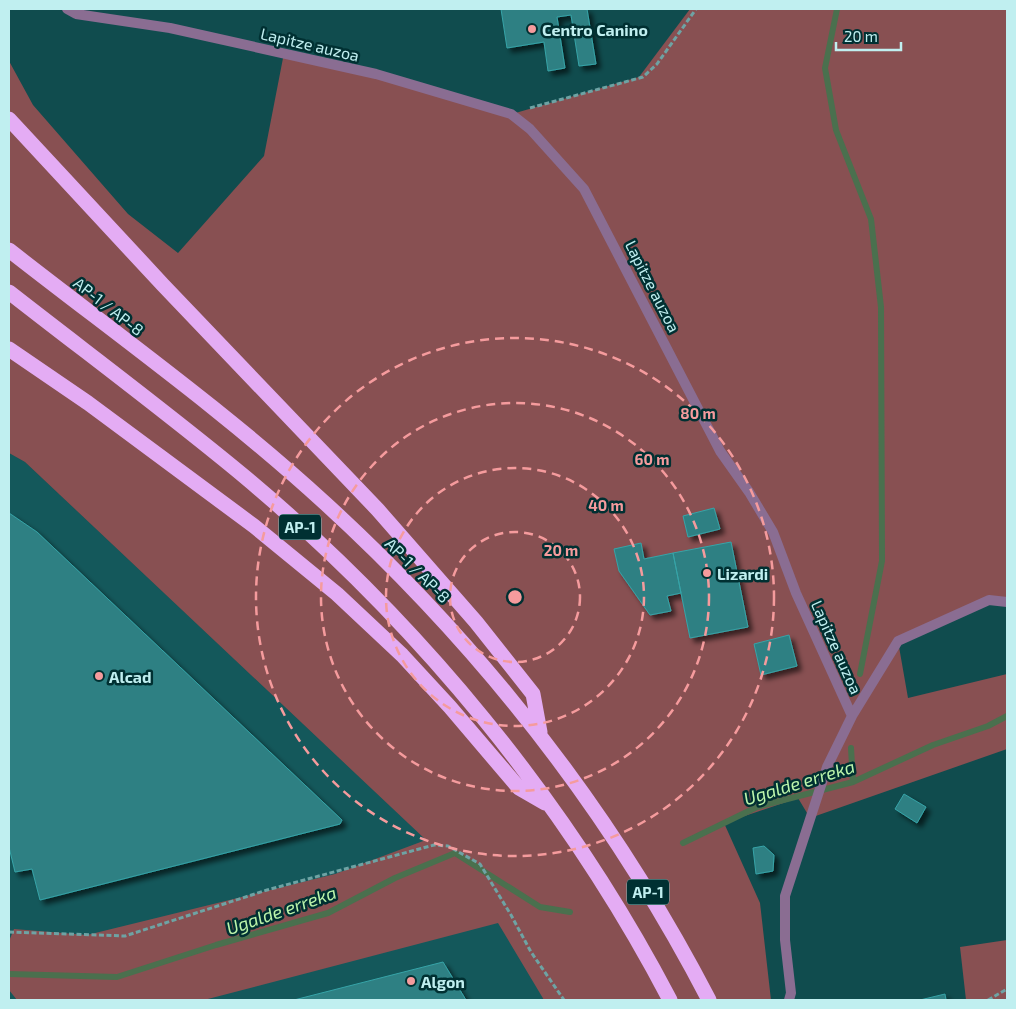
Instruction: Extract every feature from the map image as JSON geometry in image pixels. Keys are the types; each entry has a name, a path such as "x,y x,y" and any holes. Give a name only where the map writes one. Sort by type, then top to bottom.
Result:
{"highway":[{"path":"9,119 163,285 378,510 476,622 532,694 541,736"},
{"name":"AP-1 / AP-8","path":"9,250 218,412 326,504 416,591 498,682 541,736 620,849 660,912 709,1000"},
{"name":"AP-1","path":"9,292 246,478 346,570 392,616 472,704 550,806 629,928 670,1000"},
{"path":"9,349 88,403 254,526 337,594 450,707 519,788 550,806"}],"street":[{"name":"Lapitze auzoa","path":"67,9 76,14 170,28 376,74 512,114 552,152 584,189 720,450 749,492 773,532 796,593 852,716"},
{"name":"Lapitze auzoa","path":"852,716 898,641 989,600 1007,602"},
{"path":"789,1000 785,940 786,896 827,767 852,716"}],"path":[{"path":"512,114 643,77 657,64 696,9"},
{"path":"9,932 125,936 267,890 434,845 448,846 480,864 531,952 564,1000"},
{"path":"988,1000 1007,989"}],"shaded area":[{"path":"690,9 1007,9 1007,602 989,600 898,641 908,698 1007,674 1007,749 810,818 798,798 724,823 760,903 771,1000 544,1000 498,923 204,1000 17,1000 9,990 9,941 14,929 87,935 335,874 426,840 25,462 9,453 9,61 33,105 128,214 178,253 264,156 284,53 512,114 639,77"},
{"path":"9,453 25,462 524,932 554,1000 9,1000"},
{"path":"1007,940 1007,1000 966,1000 960,947"}],"building":[{"name":"Centro Canino","path":"501,9 587,9 596,64 579,66 571,15 557,17 565,68 548,71 544,42 507,48"},
{"path":"714,508 720,529 688,537 683,516"},
{"name":"Alcad","path":"9,513 37,532 342,820 340,824 40,900 32,869 15,872 9,847"},
{"name":"Lizardi","path":"731,542 748,627 690,638 673,553"},
{"path":"641,543 644,559 673,553 681,593 667,596 671,611 650,615 619,571 614,549"},
{"path":"789,635 797,666 761,675 754,644"},
{"path":"904,794 926,807 917,823 895,809"},
{"path":"764,846 774,855 773,871 756,874 753,848"},
{"name":"Algon","path":"443,962 466,1000 294,1000"},
{"path":"945,994 946,1000 920,1000"}],"waterway":[{"path":"837,9 825,68 836,130 871,219 881,307 882,561 860,674"},
{"name":"Ugalde erreka","path":"683,843 757,807 853,782 933,745 988,726 1007,716"},
{"path":"851,748 853,782"},
{"name":"Ugalde erreka","path":"9,974 117,977 216,945 328,913 395,878 455,853 540,907 570,912"}],"place":[{"name":"Centro Canino","path":"532,29"},
{"name":"Lizardi","path":"707,573"},
{"name":"Alcad","path":"99,676"},
{"name":"Algon","path":"411,981"}]}
